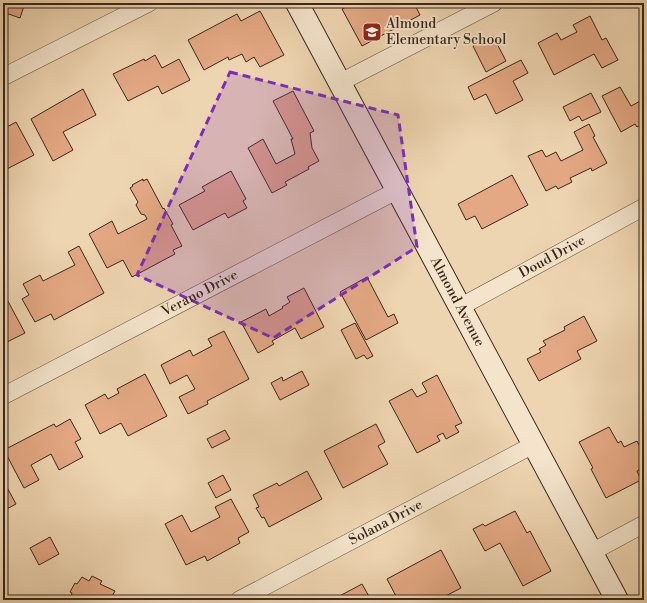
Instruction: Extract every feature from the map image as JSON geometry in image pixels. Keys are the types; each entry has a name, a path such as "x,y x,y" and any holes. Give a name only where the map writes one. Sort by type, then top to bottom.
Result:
{"street":[{"path":"3,78 149,3"},
{"name":"Almond Avenue","path":"296,3 617,600"},
{"path":"339,83 494,3"},
{"name":"Verano Drive","path":"3,396 396,191"},
{"name":"Doud Drive","path":"460,307 644,207"},
{"name":"Solana Drive","path":"239,600 533,445"},
{"path":"592,552 644,524"}],"highlighted area":[{"path":"230,72 398,115 417,247 273,338 137,275"}],"building":[{"path":"3,3 25,3 20,18 3,12"},
{"path":"354,3 414,3 420,15 362,46 342,9"},
{"path":"260,11 284,55 260,67 254,57 246,62 242,54 229,60 228,57 204,70 188,40 237,14 241,21"},
{"path":"590,16 602,40 606,38 618,60 602,68 594,54 554,75 538,43 557,33 561,40 577,32 573,25"},
{"path":"493,36 506,61 486,72 473,46"},
{"path":"155,55 162,68 179,59 190,80 162,94 158,86 128,101 113,74 144,59 145,61"},
{"path":"521,60 528,73 513,81 523,100 496,114 486,94 474,100 468,87"},
{"path":"620,87 631,106 644,99 644,123 637,127 635,124 621,132 602,96"},
{"path":"83,89 96,115 63,132 73,150 53,161 31,119"},
{"path":"293,91 314,131 310,133 312,148 319,161 308,167 309,169 285,182 287,185 272,193 248,148 263,139 276,164 295,154 291,139 293,139 273,101"},
{"path":"591,93 601,112 582,121 579,116 570,121 563,107"},
{"path":"16,122 34,155 3,171 3,129"},
{"path":"589,124 595,136 593,137 607,163 592,171 591,168 570,178 572,182 558,189 556,186 546,191 528,156 542,150 546,157 556,152 561,161 583,150 574,132"},
{"path":"231,171 246,199 243,201 247,208 228,218 225,213 193,230 179,205 205,191 202,187"},
{"path":"512,175 528,205 482,229 475,216 466,220 458,204"},
{"path":"143,179 143,181 147,179 163,209 164,208 173,224 171,225 182,246 173,250 175,254 132,277 123,260 107,268 89,234 112,221 118,234 147,219 145,215 141,214 136,205 138,202 130,188 133,186 132,185"},
{"path":"79,246 104,293 54,320 51,314 35,322 22,299 29,295 23,284 40,275 43,281 75,265 68,252"},
{"path":"367,277 388,317 394,314 398,323 366,340 340,292"},
{"path":"304,288 324,327 301,339 295,328 272,341 274,344 258,353 241,322 266,309 269,316 290,302 287,297"},
{"path":"3,292 25,333 3,344"},
{"path":"584,316 597,341 577,351 581,359 539,381 527,359 541,352 539,349 546,345 543,341 565,330 564,327"},
{"path":"355,323 373,356 367,359 364,355 356,359 341,330"},
{"path":"224,331 249,379 207,401 208,404 188,414 179,397 195,389 187,375 170,384 161,365 190,350 193,356 212,346 208,339"},
{"path":"302,371 309,385 280,400 271,383 282,377 283,381"},
{"path":"145,374 167,416 128,436 121,423 100,434 85,405 105,394 108,399 119,393 117,389"},
{"path":"437,375 462,423 455,426 459,432 446,439 443,433 437,436 440,441 417,453 389,401 412,389 417,397 427,392 422,383"},
{"path":"70,419 81,439 75,442 83,457 59,470 51,454 31,465 39,480 24,488 4,450 54,424 56,427"},
{"path":"376,424 385,442 378,446 388,464 343,488 324,451"},
{"path":"609,427 618,443 621,441 624,447 637,441 644,455 644,467 637,471 641,480 606,498 591,469 593,468 579,442"},
{"path":"225,430 230,439 212,448 207,439"},
{"path":"307,471 322,499 269,527 264,517 262,518 256,508 259,507 253,495 277,483 279,486"},
{"path":"223,475 231,490 216,498 208,483"},
{"path":"3,480 16,504 3,511"},
{"path":"231,499 249,532 238,538 240,543 207,561 205,556 186,565 165,524 182,515 191,532 220,517 215,507"},
{"path":"515,511 527,533 530,531 551,571 523,586 500,543 485,551 473,529 483,524 485,526"},
{"path":"50,537 59,554 39,565 30,548"},
{"path":"441,550 461,588 438,600 398,600 387,579"},
{"path":"92,576 102,581 100,584 115,591 110,600 70,599 72,593 70,592 75,583 77,584 82,577 89,581"},
{"path":"362,584 371,600 332,600"}],"place":[{"name":"Almond Elementary School","path":"372,32"}]}
